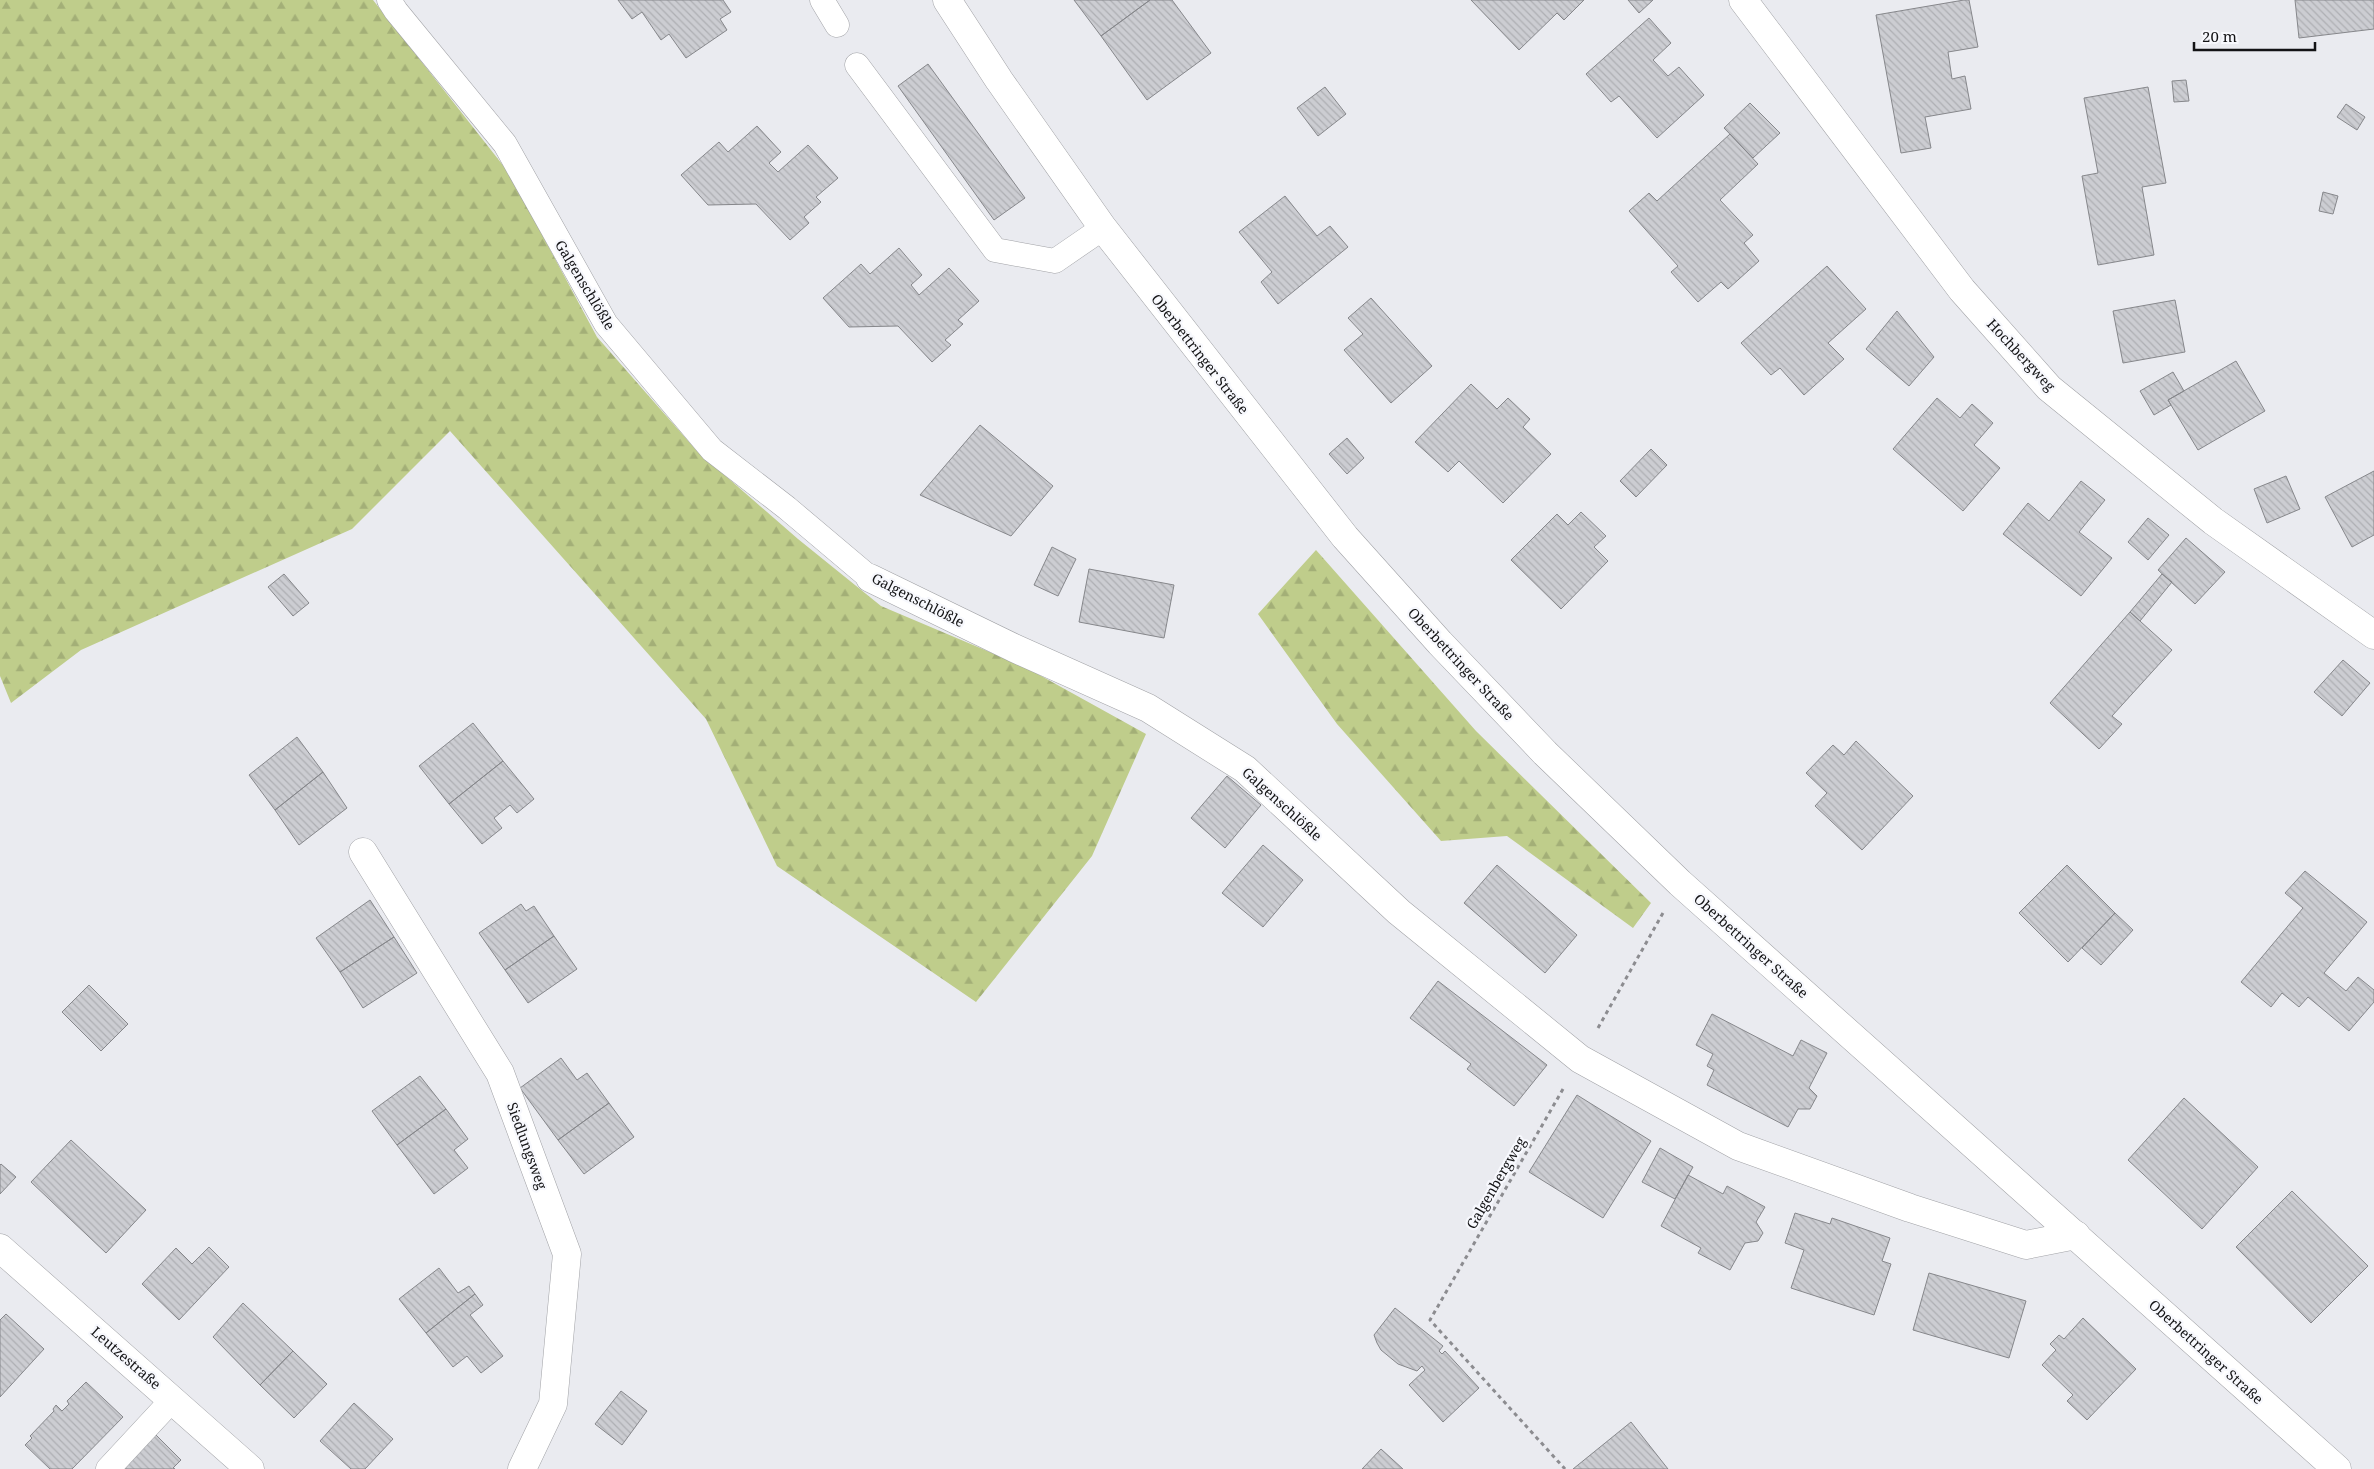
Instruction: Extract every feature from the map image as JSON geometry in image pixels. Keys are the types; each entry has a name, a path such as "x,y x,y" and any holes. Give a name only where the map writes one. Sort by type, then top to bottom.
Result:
{"street":[{"name":"Oberbettringer Straße","path":"947,0 999,80 1102,228 1351,544 1440,643 1545,753 1680,883 2337,1469"},
{"name":"Hochbergweg","path":"1743,0 1962,290 2049,388 2213,521 2374,634"},
{"name":"Galgenschlößle","path":"870,578 1014,648 1148,708 1245,769 1399,912 1580,1059"},
{"name":"Siedlungsweg","path":"363,852 500,1073 567,1254 553,1404 522,1469"},
{"path":"1580,1059 1738,1146 1910,1208 2026,1245 2076,1236"},
{"name":"Leutzestraße","path":"0,1248 250,1469"}],"lane":[{"name":"Galgenschlößle","path":"389,0 505,144 606,324 624,346 712,450 787,508 870,578"},
{"path":"822,0 837,25"},
{"path":"857,65 995,250 1055,261 1102,228"},
{"path":"108,1469 173,1399"}],"path":[{"name":"Galgenbergweg","path":"1565,1469 1430,1320 1680,883"}],"green space":[{"path":"0,0 373,0 509,173 597,337 697,451 798,539 881,606 1025,667 1146,734 1092,856 976,1002 777,866 706,719 450,431 352,529 81,650 11,703 0,676"},
{"path":"1316,550 1476,731 1651,903 1633,928 1507,836 1441,841 1337,724 1258,614"}],"building":[{"path":"618,0 723,0 731,12 720,19 727,30 686,58 669,34 661,40 642,12 632,19"},
{"path":"1074,0 1150,0 1101,36"},
{"path":"1150,0 1172,0 1211,53 1147,100 1101,36"},
{"path":"1471,0 1584,0 1564,20 1557,13 1519,50"},
{"path":"1628,0 1653,0 1639,13"},
{"path":"1969,0 1978,47 1948,52 1952,79 1965,76 1971,109 1925,117 1931,148 1901,153 1876,15"},
{"path":"2295,0 2374,0 2374,29 2299,38"},
{"path":"1649,18 1671,43 1653,60 1668,76 1679,67 1704,95 1657,138 1619,96 1611,102 1586,74"},
{"path":"928,64 1025,198 994,220 898,86"},
{"path":"2186,80 2189,101 2174,102 2172,81"},
{"path":"1325,87 1346,114 1318,136 1297,108"},
{"path":"2148,87 2166,183 2142,187 2154,255 2098,265 2082,176 2098,173 2084,98"},
{"path":"1750,103 1780,133 1753,158 1724,128"},
{"path":"2346,104 2365,117 2357,130 2337,117"},
{"path":"757,126 781,152 769,163 778,172 808,145 838,178 816,197 821,202 804,217 809,223 790,240 756,204 708,205 681,175 719,142 728,152"},
{"path":"1730,134 1758,164 1720,200 1753,235 1744,243 1759,261 1728,289 1721,282 1698,302 1671,272 1678,266 1629,211 1649,193 1657,201"},
{"path":"2323,192 2338,196 2333,214 2319,211"},
{"path":"1285,196 1317,236 1330,226 1348,247 1278,304 1261,282 1272,272 1239,232"},
{"path":"899,248 922,275 911,285 919,295 949,268 979,301 958,320 963,324 945,340 951,345 932,362 898,326 849,327 823,298 861,264 870,274"},
{"path":"1827,266 1866,309 1828,343 1844,359 1804,395 1780,368 1771,375 1741,343"},
{"path":"1371,298 1432,366 1391,403 1344,350 1363,334 1348,318"},
{"path":"2175,300 2185,352 2123,363 2113,311"},
{"path":"1897,311 1934,357 1909,386 1866,349"},
{"path":"2236,361 2265,411 2198,450 2168,400"},
{"path":"2173,372 2184,391 2168,400 2171,405 2154,415 2140,391"},
{"path":"1471,384 1497,409 1508,398 1530,419 1523,427 1551,454 1503,503 1459,461 1448,472 1415,442"},
{"path":"1937,398 1960,418 1972,404 1993,423 1974,445 2000,468 1963,511 1893,449"},
{"path":"980,425 1053,486 1011,536 920,495"},
{"path":"1347,438 1364,458 1347,474 1329,454"},
{"path":"1651,449 1667,465 1636,497 1620,481"},
{"path":"2374,471 2374,535 2352,547 2325,497"},
{"path":"2286,476 2300,509 2267,523 2254,489"},
{"path":"2081,481 2105,500 2079,532 2112,558 2081,596 2003,534 2028,503 2049,521"},
{"path":"1581,512 1606,536 1594,547 1608,561 1561,609 1511,560 1557,514 1568,525"},
{"path":"2148,518 2169,535 2148,560 2128,542"},
{"path":"2186,538 2225,572 2195,604 2158,570"},
{"path":"1052,547 1076,559 1058,596 1034,585"},
{"path":"1089,569 1174,585 1164,638 1079,622"},
{"path":"284,574 309,603 293,616 268,587"},
{"path":"2162,574 2172,582 2140,621 2130,612"},
{"path":"2130,612 2172,650 2112,716 2122,724 2099,749 2050,703"},
{"path":"2343,660 2370,683 2342,716 2314,692"},
{"path":"473,723 503,761 449,804 419,766"},
{"path":"297,737 323,772 275,810 249,775"},
{"path":"1856,741 1913,796 1862,850 1815,806 1827,793 1806,773 1833,745 1844,755"},
{"path":"503,761 534,799 517,813 510,805 494,818 502,828 482,844 449,804"},
{"path":"323,772 347,808 299,845 275,810"},
{"path":"1227,776 1261,805 1225,848 1191,818"},
{"path":"1263,845 1303,880 1263,927 1222,893"},
{"path":"1497,865 1577,935 1545,973 1464,903"},
{"path":"2067,865 2115,913 2068,962 2019,913"},
{"path":"2305,871 2367,922 2324,973 2346,991 2358,977 2374,990 2374,1002 2349,1031 2308,997 2299,1007 2282,993 2271,1007 2241,982 2303,908 2285,893"},
{"path":"370,900 394,937 340,972 316,938"},
{"path":"521,904 526,911 534,906 554,936 505,970 479,933"},
{"path":"2115,913 2133,930 2101,965 2082,948"},
{"path":"554,936 577,969 528,1003 505,970"},
{"path":"394,937 417,973 363,1008 340,972"},
{"path":"1438,981 1547,1065 1514,1106 1467,1069 1471,1064 1410,1018"},
{"path":"89,985 128,1024 101,1051 62,1012"},
{"path":"1712,1014 1793,1056 1801,1040 1827,1053 1809,1088 1817,1096 1810,1109 1798,1109 1788,1127 1707,1085 1714,1070 1707,1066 1713,1054 1696,1045"},
{"path":"561,1058 577,1080 587,1073 609,1103 558,1140 520,1088"},
{"path":"420,1076 446,1109 397,1145 372,1111"},
{"path":"1577,1095 1651,1141 1603,1218 1529,1172"},
{"path":"2184,1098 2258,1167 2202,1229 2128,1160"},
{"path":"609,1103 634,1137 584,1174 558,1140"},
{"path":"446,1109 468,1139 454,1150 468,1168 434,1194 397,1145"},
{"path":"71,1140 146,1210 106,1253 31,1182"},
{"path":"1660,1148 1693,1167 1675,1199 1642,1182"},
{"path":"0,1165 16,1177 0,1194"},
{"path":"1688,1175 1723,1194 1727,1186 1765,1207 1756,1222 1763,1233 1758,1241 1745,1243 1730,1270 1698,1253 1701,1248 1661,1226"},
{"path":"2292,1191 2368,1266 2311,1323 2236,1247"},
{"path":"1795,1213 1830,1224 1832,1218 1890,1238 1882,1261 1891,1264 1874,1315 1791,1288 1804,1250 1785,1243"},
{"path":"209,1247 229,1267 179,1320 142,1284 176,1248 192,1264"},
{"path":"439,1268 458,1293 469,1286 475,1294 426,1333 399,1299"},
{"path":"1929,1273 2026,1301 2009,1358 1913,1330"},
{"path":"475,1294 483,1305 470,1315 503,1356 481,1373 467,1356 453,1367 426,1333"},
{"path":"243,1303 293,1351 260,1385 213,1337"},
{"path":"1395,1308 1443,1346 1439,1351 1442,1354 1445,1351 1479,1388 1443,1422 1409,1385 1425,1370 1422,1366 1417,1371 1398,1364 1381,1350 1377,1343 1374,1335"},
{"path":"6,1314 44,1349 0,1397 0,1320"},
{"path":"2083,1318 2136,1369 2087,1420 2067,1401 2073,1395 2042,1365 2056,1350 2050,1344 2059,1335 2064,1339"},
{"path":"293,1351 327,1384 294,1418 260,1385"},
{"path":"86,1382 123,1417 72,1469 50,1469 25,1445 32,1438 30,1436 54,1411 53,1409 56,1405 62,1411 69,1404 67,1401"},
{"path":"621,1391 647,1411 622,1445 595,1424"},
{"path":"354,1403 393,1439 365,1469 351,1469 320,1441"},
{"path":"1631,1422 1668,1469 1573,1469"},
{"path":"156,1435 181,1460 173,1468 175,1469 122,1469"},
{"path":"1381,1449 1403,1469 1362,1469"}]}
